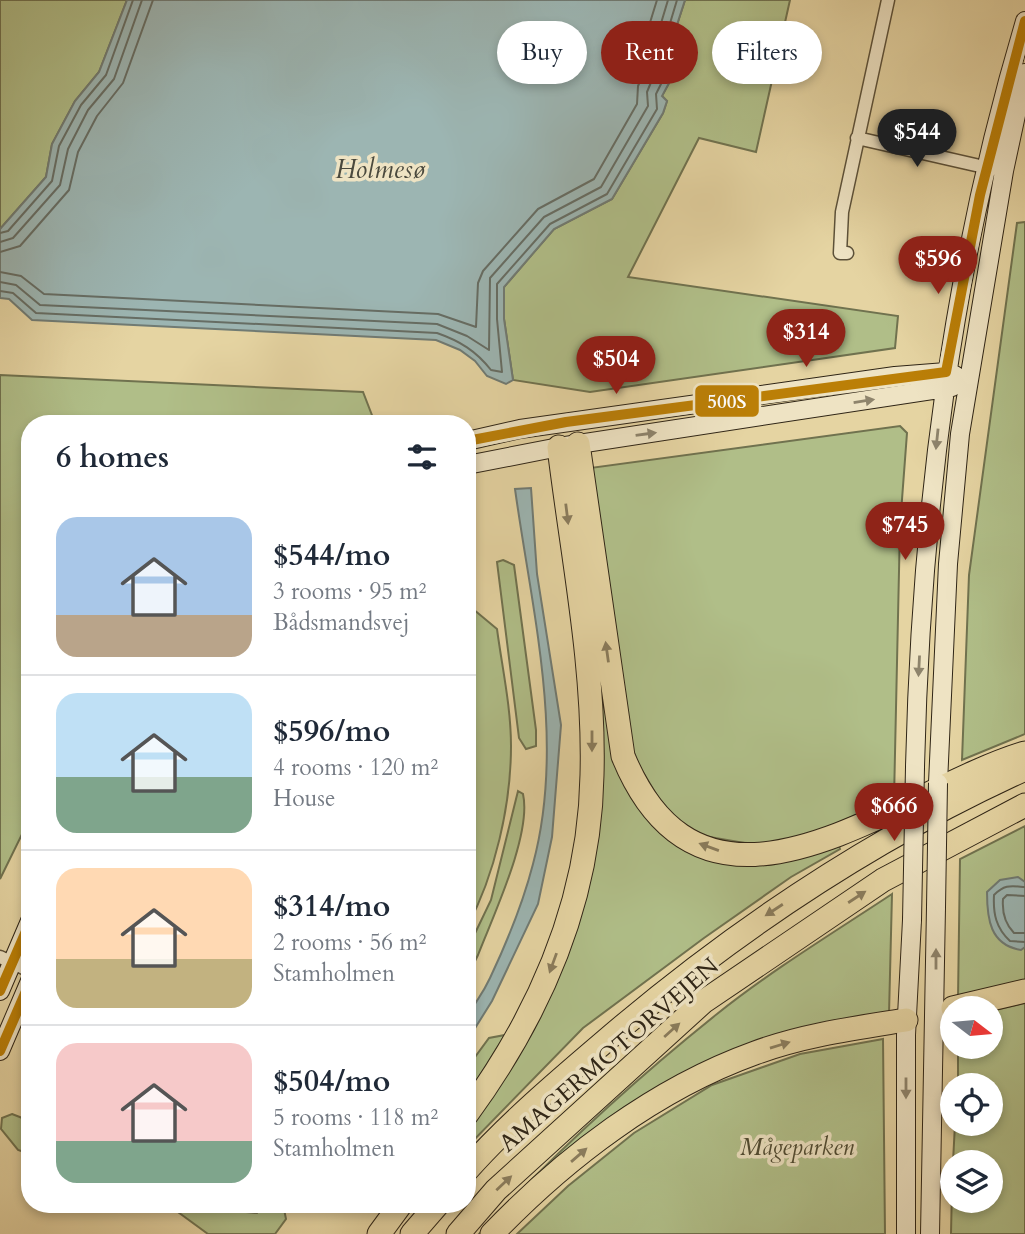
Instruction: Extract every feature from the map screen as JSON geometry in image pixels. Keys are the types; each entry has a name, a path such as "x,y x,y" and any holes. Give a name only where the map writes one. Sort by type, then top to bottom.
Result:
{"highway":[{"path":"569,445 623,756 633,782 648,804 668,824 691,839 716,850 757,855 797,850 851,830 994,762 1025,753"},
{"path":"476,1101 505,1060 551,971 568,924 588,827 592,727 569,445"},
{"name":"AMAGERMOTORVEJEN","path":"476,1161 563,1077 650,1003 764,917 859,855 962,797 1025,769"},
{"name":"AMAGERMOTORVEJEN","path":"476,1213 496,1189 703,1002 883,880 1025,804"},
{"path":"1003,996 1025,991"},
{"path":"492,1234 592,1144 660,1099 716,1069 796,1040 906,1020"},
{"path":"379,1234 394,1213"},
{"path":"412,1234 430,1213"},
{"name":"AMAGERMOTORVEJEN","path":"458,1234 476,1213"}],"main road":[{"path":"946,996 936,906 939,746 948,564 968,380 1004,171 1025,21"},
{"path":"906,1234 906,1020 912,920 915,758 924,557 943,390 964,262 985,167 1025,72"},
{"path":"476,439 566,422 946,372 968,380"},
{"path":"476,463 569,445 943,390 968,380"},
{"path":"566,422 569,445"},
{"path":"0,991 6,960 21,936"},
{"path":"0,1051 21,1002"},
{"path":"906,1020 940,1011"},
{"path":"930,1234 943,1059"}],"street":[{"path":"847,253 840,253 842,212 888,0"},
{"path":"857,138 1004,171"}],"green space":[{"path":"0,0 127,0 99,72 75,101 52,144 46,177 0,229"},
{"path":"685,0 790,0 785,21 712,21 712,84 771,84 756,152 699,138 628,277 898,316 895,348 590,392 513,380 504,319 504,287 554,229 612,199 663,113 667,101 662,96 668,84 698,84 698,21 678,21"},
{"path":"1025,222 1025,734 962,760 969,575 1017,223"},
{"path":"0,375 363,392 372,415 21,415 21,836 0,879"},
{"path":"900,426 907,433 900,526 894,799 795,841 762,846 698,835 670,817 629,749 590,468"},
{"path":"568,470 613,750 638,803 668,835 682,843 731,846 838,843 840,849 791,877 583,1028 476,1138 476,1114 499,1084 596,839"},
{"path":"503,560 514,565 536,730 536,746 526,749 519,738 497,562"},
{"path":"476,612 497,629 511,731 510,769 504,815 493,862 476,909"},
{"path":"518,791 523,794 524,811 517,852 476,959 476,931 491,900"},
{"path":"1025,826 1025,983 971,996 958,996 960,859"},
{"path":"892,894 889,1014 739,1053 485,1234 479,1234 564,1148 685,1040 759,982"},
{"path":"1025,1003 1025,1234 951,1234 951,1213 1003,1213 1003,1150 954,1150 954,1136 1003,1136 1003,1073 958,1073 958,1059 1003,1059 1003,1008"},
{"path":"505,1035 476,1082 476,1056 489,1038"},
{"name":"Mågeparken","path":"883,1039 885,1234 517,1234 568,1186 634,1133 712,1085 800,1054"},
{"path":"12,1114 21,1118 21,1151 1,1129 2,1118"},
{"path":"179,1213 285,1213 286,1219 275,1234 208,1234"}],"water":[{"name":"Holmesø","path":"127,0 685,0 678,21 601,21 601,84 668,84 662,96 667,101 663,113 612,199 554,229 504,287 504,319 513,380 506,384 487,376 475,361 460,350 436,340 32,320 9,299 0,298 0,229 46,177 52,144 75,101 99,72"},
{"path":"531,488 537,574 561,725 552,837 538,904 492,1001 476,1027 476,1002 514,922 533,864 542,818 546,771 543,676 515,489"},
{"path":"1018,877 1025,882 1025,947 1021,950 1003,943 997,937 992,929 987,902 987,892 1000,880"}],"transit line":[{"name":"500S","path":"476,439 566,422 946,372 980,195 1025,21"},
{"name":"500S","path":"0,991 21,943"},
{"name":"500S","path":"0,1051 21,1003"}]}
